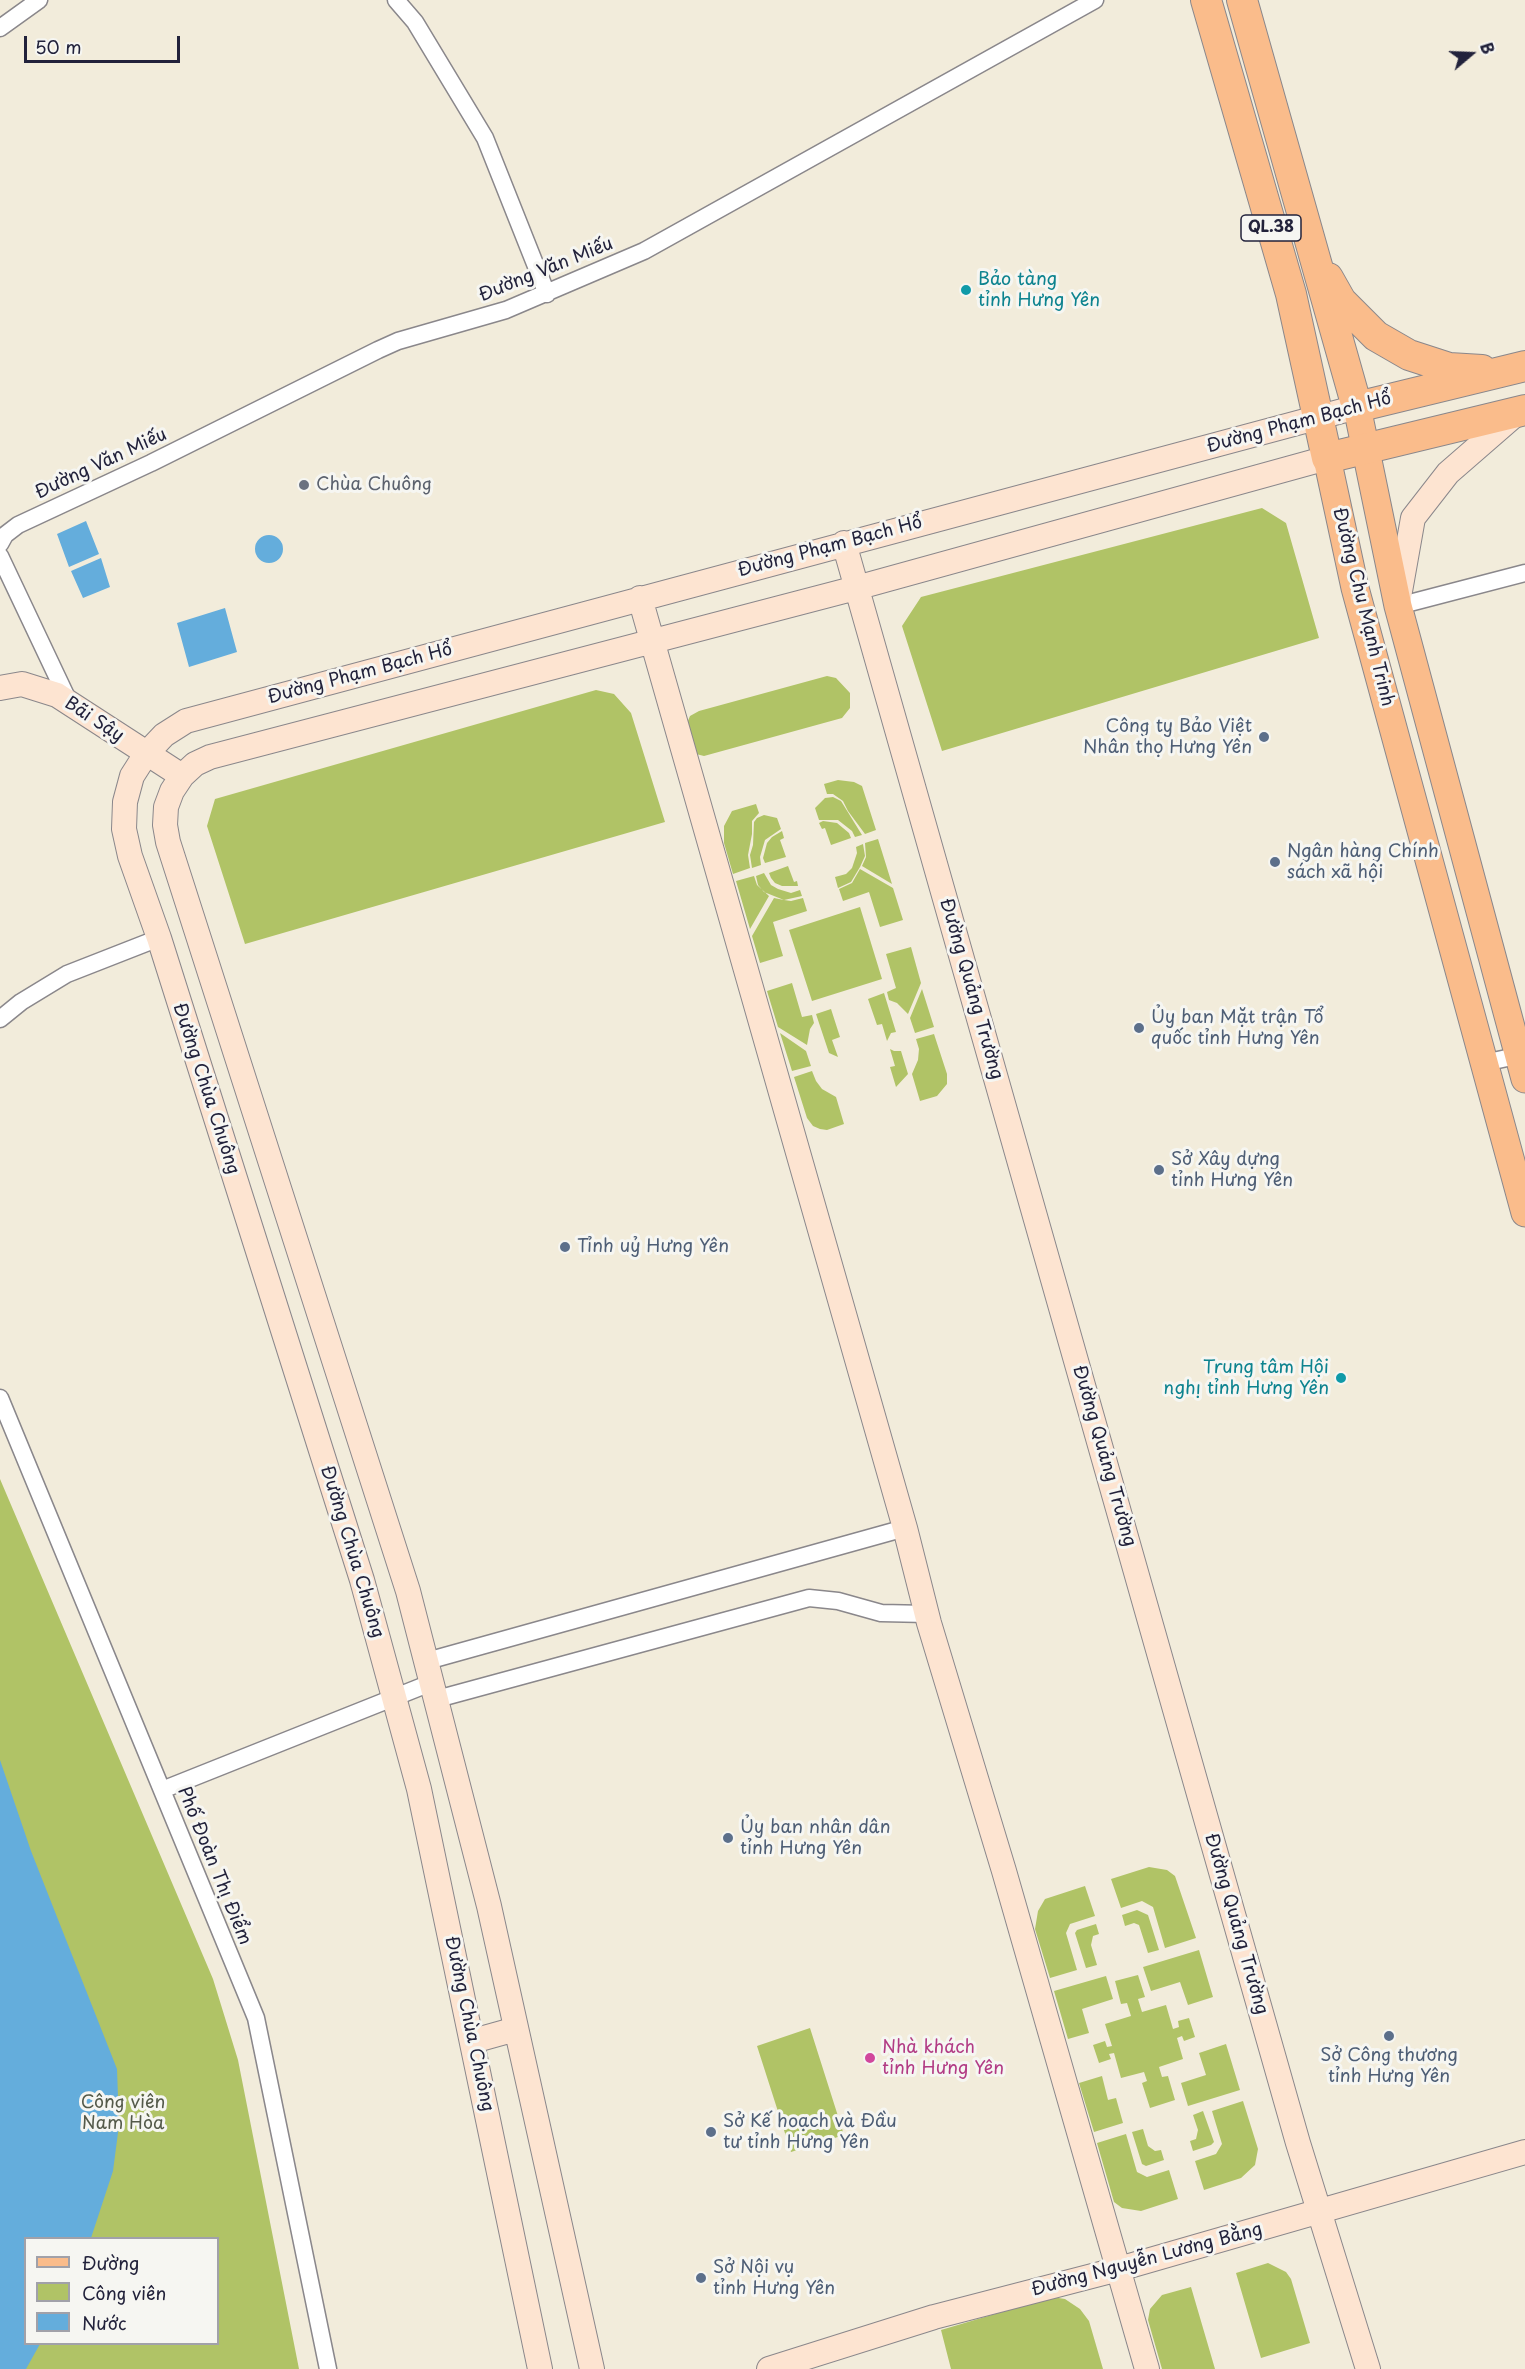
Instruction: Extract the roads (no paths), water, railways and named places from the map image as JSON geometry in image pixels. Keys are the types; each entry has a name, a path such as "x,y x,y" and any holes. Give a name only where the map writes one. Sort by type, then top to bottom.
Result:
{"highway":[{"name":"Đường Chu Mạnh Trinh","path":"1206,0 1291,294 1320,417 1327,458"},
{"name":"Đường Chu Mạnh Trinh","path":"1242,0 1356,407"},
{"path":"1310,244 1341,301 1376,336 1409,355 1449,368 1515,368"},
{"name":"Đường Phạm Bạch Hổ","path":"1356,407 1515,368"},
{"path":"1327,458 1522,411"}],"main road":[{"name":"Đường Phạm Bạch Hổ","path":"146,754 164,735 186,721 1356,407"},
{"name":"Đường Chu Mạnh Trinh","path":"1356,407 1398,606 1523,1063"},
{"path":"1398,606 1413,518 1448,473 1522,411"},
{"name":"Đường Chu Mạnh Trinh","path":"1327,458 1355,588 1525,1213"},
{"path":"592,2369 489,1906 432,1681 408,1591 168,842 165,825 166,807 172,790 182,776 195,765 210,757 856,588 1327,458"},
{"name":"Đường Quảng Trường","path":"844,543 1282,2086 1368,2369"},
{"path":"640,598 905,1528 927,1614 1007,1881 1147,2369"},
{"name":"Bãi Sậy","path":"0,688 22,684 57,695 182,776"},
{"name":"Đường Chùa Chuông","path":"146,754 130,785 125,802 124,829 130,856 159,938 362,1580 419,1789 540,2369"},
{"path":"290,1355 329,1342"},
{"path":"473,2041 516,2029"},
{"name":"Đường Nguyễn Lương Bằng","path":"769,2369 934,2317 1320,2213 1525,2152"}],"street":[{"path":"0,28 39,0"},
{"path":"396,0 415,22 485,138 548,294"},
{"name":"Đường Văn Miếu","path":"0,544 5,535 18,525 151,463 378,350 398,341 488,316 548,294 644,250 1095,0"},
{"path":"0,556 71,704"},
{"path":"1398,606 1525,573"},
{"path":"0,1019 21,1002 67,974 159,938"},
{"path":"1484,1063 1523,1063"},
{"name":"Phố Đoàn Thị Điểm","path":"0,1398 256,2018 328,2369"},
{"path":"162,1790 432,1681 905,1528"},
{"path":"432,1681 809,1598 838,1601 881,1613 927,1614"}],"water":[{"path":"86,521 99,554 69,567 57,534"},
{"path":"269,535 279,539 283,549 279,559 269,563 259,559 255,549 259,539"},
{"path":"101,558 110,587 83,598 71,571"},
{"path":"225,608 237,652 189,667 177,623"},
{"path":"0,1760 31,1851 117,2069 119,2125 113,2171 91,2237 24,2237 24,2345 39,2345 26,2369 0,2369"}],"place":[{"name":"Bảo tàng tỉnh Hưng Yên","path":"966,290"},
{"name":"Chùa Chuông","path":"304,485"},
{"name":"Công ty Bảo Việt Nhân thọ Hưng Yên","path":"1264,737"},
{"name":"Ngân hàng Chính sách xã hội","path":"1275,862"},
{"name":"Ủy ban Mặt trận Tổ quốc tỉnh Hưng Yên","path":"1139,1028"},
{"name":"Sở Xây dựng tỉnh Hưng Yên","path":"1159,1170"},
{"name":"Tỉnh uỷ Hưng Yên","path":"565,1247"},
{"name":"Trung tâm Hội nghị tỉnh Hưng Yên","path":"1341,1378"},
{"name":"Ủy ban nhân dân tỉnh Hưng Yên","path":"728,1838"},
{"name":"Sở Công thương tỉnh Hưng Yên","path":"1389,2036"},
{"name":"Nhà khách tỉnh Hưng Yên","path":"870,2058"},
{"name":"Sở Kế hoạch và Đầu tư tỉnh Hưng Yên","path":"711,2132"},
{"name":"Sở Nội vụ tỉnh Hưng Yên","path":"701,2278"}],"park label":[{"name":"Công viên Nam Hòa","path":"123,2113"}]}
